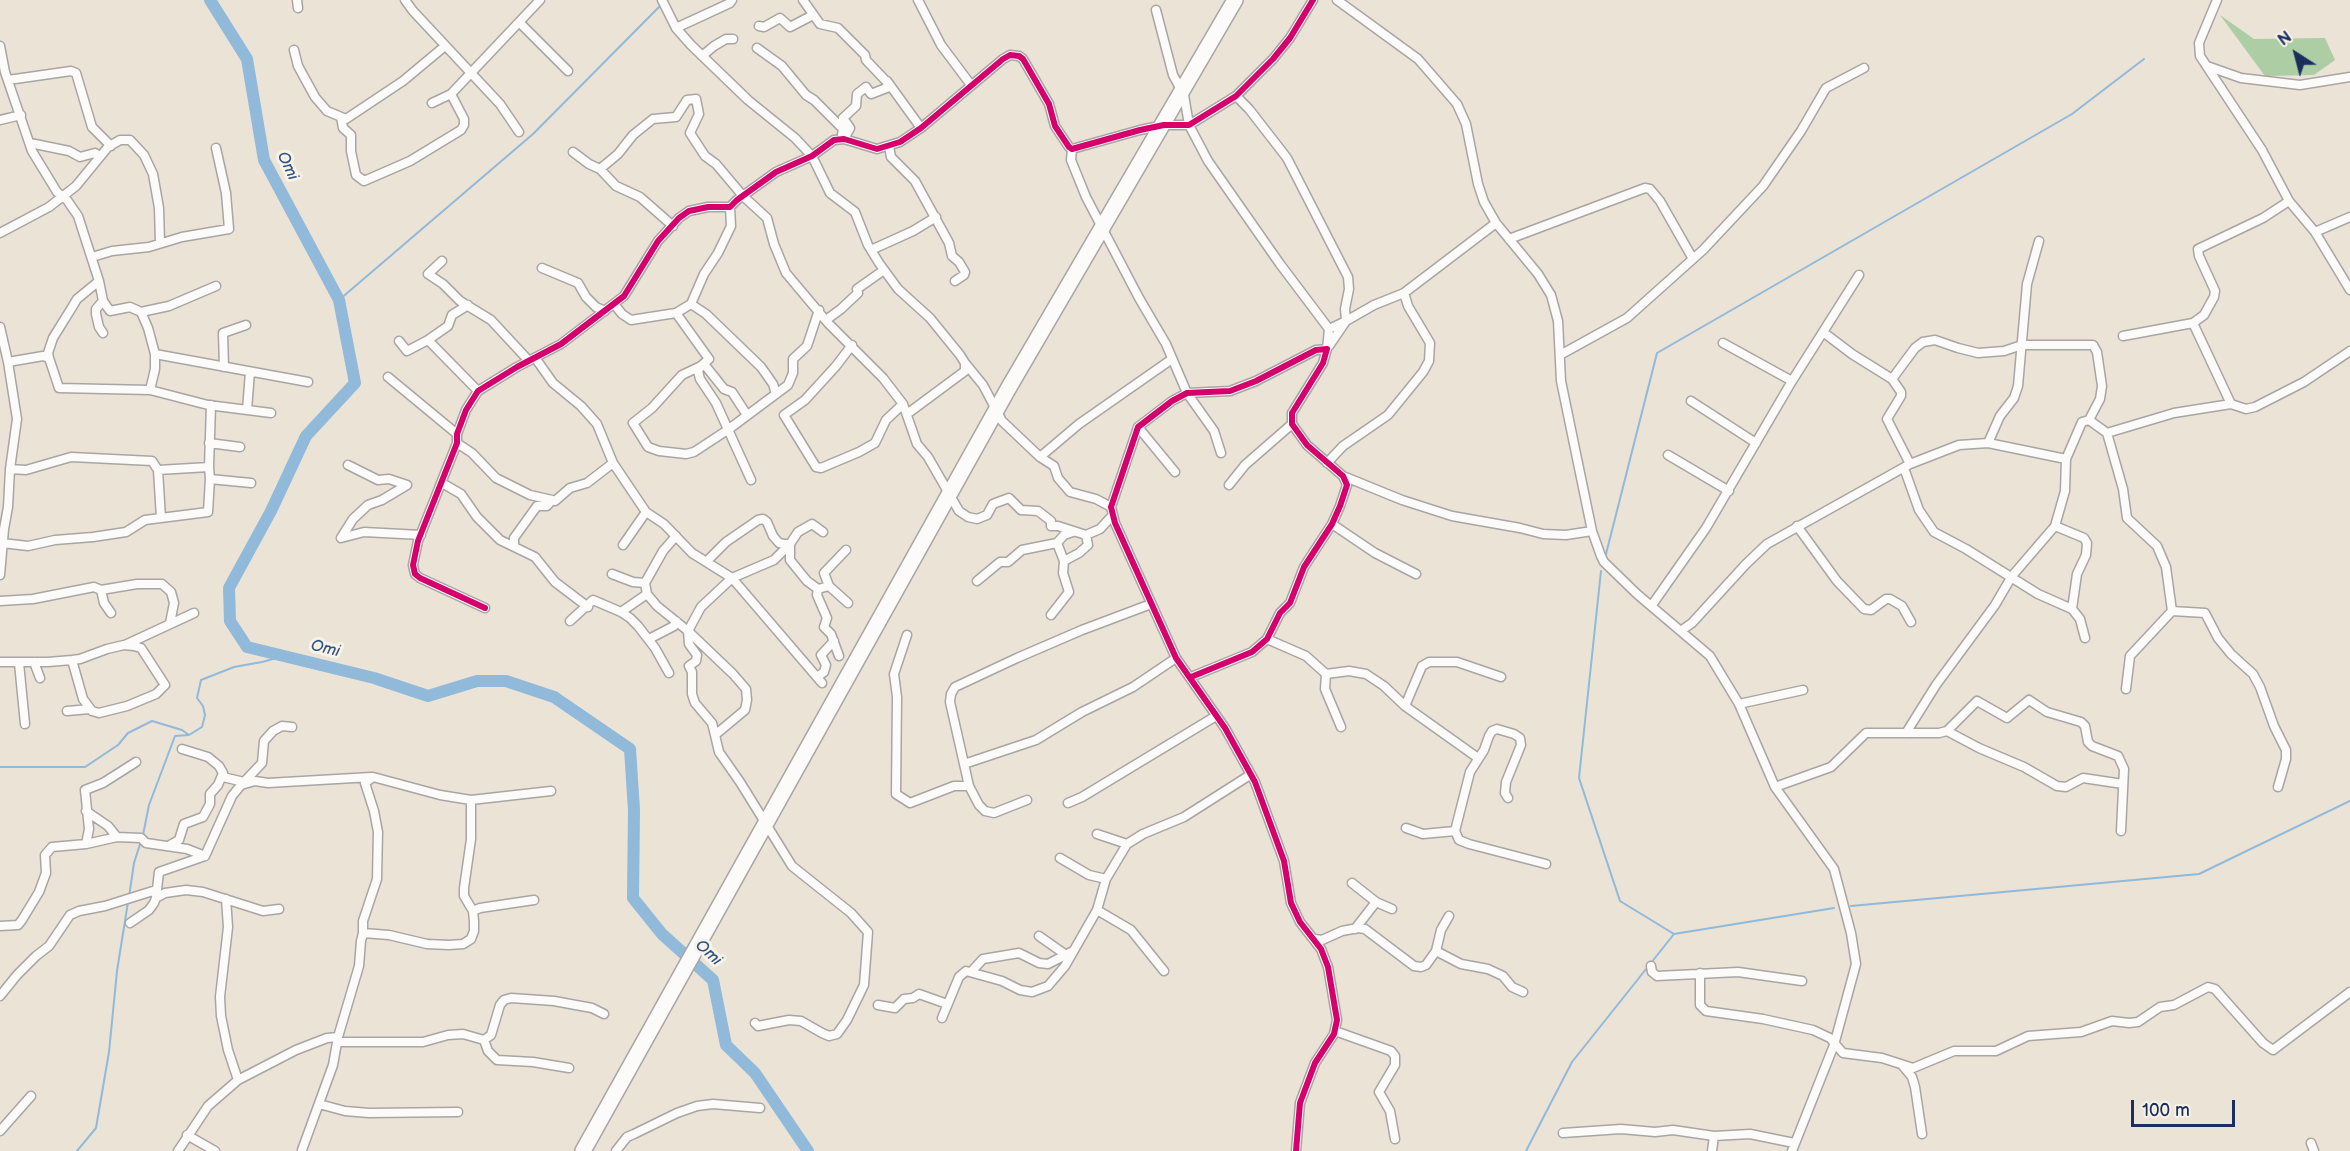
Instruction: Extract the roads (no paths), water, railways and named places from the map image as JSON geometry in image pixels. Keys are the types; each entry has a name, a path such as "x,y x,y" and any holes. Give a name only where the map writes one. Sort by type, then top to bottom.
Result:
{"highway":[{"path":"583,1151 1008,389 1235,0"}],"street":[{"path":"405,0 500,104 519,132"},
{"path":"432,103 451,94 540,0"},
{"path":"662,0 676,28 702,56 748,100 795,138 812,156 830,193 855,212 871,250 884,270 910,302 930,318 983,385 1002,421 1040,457 1054,466 1058,478 1070,492 1096,499 1112,511 1176,658 1191,676 1225,728 1261,795 1284,861 1291,903 1295,913 1315,939 1328,967 1337,1020 1335,1031 1315,1063 1300,1103 1296,1151"},
{"path":"676,28 732,0"},
{"path":"803,0 820,24 838,28 865,55 866,60 886,81 921,128"},
{"path":"918,0 941,45 971,85"},
{"path":"1072,149 1140,130 1164,125 1189,124 1236,96 1279,52 1313,0"},
{"path":"1337,0 1418,58 1457,104 1466,124 1478,184 1496,223 1538,273 1551,295 1558,321 1561,381 1592,531 1604,562 1710,656 1739,704 1775,787 1834,869 1851,933 1856,964 1834,1045 1793,1147 1750,1134 1714,1136 1673,1130 1655,1132 1621,1129 1563,1133"},
{"path":"2217,0 2199,43 2200,56 2262,150 2289,201 2315,232 2350,290"},
{"path":"1156,10 1173,75 1184,95 1189,124 1208,161 1329,329 1323,363 1292,414 1292,424 1307,445 1343,476 1402,500 1452,516 1543,534 1566,536 1592,531"},
{"path":"759,26 764,27 780,18 790,27 813,15"},
{"path":"520,23 568,71"},
{"path":"702,56 726,39 733,39"},
{"path":"294,50 298,66 315,97 327,111 346,119 372,104 445,46"},
{"path":"757,48 782,66 806,95 843,129 844,139"},
{"path":"0,51 30,143 50,182 78,216 92,257 103,301 110,311 130,307 141,312 169,306 216,286"},
{"path":"485,608 442,590 415,574 414,555 442,483 466,410 478,391 577,334 624,296 658,241 689,211 708,207 730,207 776,172 812,156 834,140 844,139 877,149 889,146 921,128 1005,57 1019,56 1023,59 1049,104 1055,126 1072,149"},
{"path":"2207,66 2241,78 2300,85 2350,77"},
{"path":"1560,356 1628,318 1693,259 1762,186 1801,131 1826,88 1864,68"},
{"path":"8,80 70,71 76,73 92,128 111,146"},
{"path":"844,139 850,128 843,118 856,106 856,94 866,87 871,94 879,92 889,87 886,81"},
{"path":"341,117 343,128 351,135 351,152 356,175 364,181 410,161 461,130 465,119 451,94"},
{"path":"1236,96 1249,108 1287,158 1348,277 1346,321 1327,349"},
{"path":"600,169 611,161 633,135 653,119 676,117 687,100 696,99 699,114 690,133 705,156 716,164 743,196 767,218 774,244 786,273 826,320 883,378 903,404 917,444 928,457 944,488 964,515 977,519 987,515 993,504 1009,498 1021,510 1038,511 1051,521 1051,526 1086,535 1100,529 1112,511 1138,427 1172,400 1187,393 1230,391 1256,381 1316,350 1327,349"},
{"path":"0,120 21,115"},
{"path":"0,233 31,218 63,198 76,186 99,156 120,140 130,140 144,155 153,174 159,208 160,243"},
{"path":"30,143 69,151 80,157 94,153 99,156"},
{"path":"889,146 891,157 915,182 950,243 952,256 965,272 954,281"},
{"path":"92,257 112,251 149,248 160,243 228,229 226,193 216,148"},
{"path":"1072,149 1071,160 1086,197 1172,358 1187,393 1208,420 1221,453"},
{"path":"573,152 600,169 616,186 640,197 673,225"},
{"path":"1509,239 1646,188 1650,189 1660,201 1693,259"},
{"path":"2123,336 2193,323 2204,315 2215,291 2198,249 2263,218 2289,201"},
{"path":"614,304 622,315 631,320 676,313 691,304 704,274 718,253 731,226 730,207"},
{"path":"871,250 913,231 936,217"},
{"path":"2315,232 2350,217"},
{"path":"1329,329 1374,305 1404,293 1496,223"},
{"path":"1988,443 2000,416 2014,398 2018,386 2027,284 2039,241"},
{"path":"442,261 428,274 491,320 553,383 581,406 597,424 613,463 646,512 664,524 692,552 732,578 819,680 826,665 821,655 834,641"},
{"path":"542,268 578,283 586,297 596,307 605,311"},
{"path":"826,320 858,293 857,289 884,270"},
{"path":"1652,605 1706,528 1792,381 1859,275"},
{"path":"99,281 77,300 53,338 48,353 59,388 150,390 211,405 271,413"},
{"path":"1327,462 1342,446 1388,415 1429,361 1430,343 1408,306 1404,293"},
{"path":"103,301 96,309 99,327 103,333"},
{"path":"399,341 407,351 428,340 448,326 452,315 468,304"},
{"path":"691,304 706,314 761,367 773,384 776,394"},
{"path":"702,365 682,375 652,408 633,423 648,447 659,451 686,454 694,452 788,385 793,373 793,359 807,346 819,310"},
{"path":"141,312 155,354 155,369 150,390"},
{"path":"676,313 709,357 698,371 700,379 716,403 751,480"},
{"path":"2193,323 2231,404"},
{"path":"224,367 223,333 246,325"},
{"path":"0,327 17,418 10,469 8,507 2,529 0,575"},
{"path":"1823,332 1892,379 1901,392 1901,396 1887,419 1888,425 1899,442 1924,521 1934,532 2012,576 2038,594 2072,609 2080,619 2085,638"},
{"path":"428,340 478,391"},
{"path":"1892,379 1915,348 1923,342 1935,340 1978,353 2004,351 2022,345 2095,346 2102,386 2100,399 2089,420 2079,425 2066,459 2065,491 2055,526 2012,576 1995,606 1936,685 1906,732"},
{"path":"1723,343 1792,381"},
{"path":"852,345 805,400 784,415 816,467 821,468 874,443 886,420 903,404"},
{"path":"2107,433 2174,413 2231,404 2246,409 2255,407 2304,382 2350,351"},
{"path":"155,354 308,382"},
{"path":"8,362 43,356 49,358"},
{"path":"1040,457 1079,424 1172,358"},
{"path":"907,414 965,371 964,363"},
{"path":"702,365 724,389 732,392 747,415"},
{"path":"247,410 250,372"},
{"path":"388,377 457,438 496,478 530,495 555,501 570,488 587,483 613,463"},
{"path":"1691,401 1756,443"},
{"path":"2,543 28,546 55,540 93,537 126,531 141,521 208,512 211,405"},
{"path":"2089,420 2107,433 2123,489 2127,518 2157,546 2166,567 2172,611"},
{"path":"1229,485 1245,465 1292,424"},
{"path":"1138,427 1175,472"},
{"path":"209,443 240,447"},
{"path":"1682,630 1692,623 1767,544 1907,466 1959,445 1988,443 2066,459"},
{"path":"1668,455 1729,490"},
{"path":"10,469 26,470 70,457 153,460 158,470 161,518"},
{"path":"348,465 378,480 389,479 407,485 382,500 368,505 353,519 341,538 364,532 421,535"},
{"path":"158,470 209,467"},
{"path":"1191,676 1252,652 1267,639 1280,613 1290,603 1299,577 1310,557 1332,524 1347,485 1343,476"},
{"path":"210,479 251,483"},
{"path":"442,483 461,494 477,517 500,540 513,544 535,557 543,564 555,582 588,607"},
{"path":"513,544 514,538 537,506 547,506 552,500"},
{"path":"623,545 646,512"},
{"path":"707,561 726,542 758,520 764,519 767,522 770,531 779,543 790,543"},
{"path":"755,1023 758,1026 789,1020 801,1021 829,1036 837,1034 847,1020 864,985 868,932 851,913 792,866 740,782 718,752 711,723 695,703 692,694 692,672 689,666 696,661 697,655 689,644 688,631 700,608 732,578 774,560 798,532 812,524 823,532"},
{"path":"1332,524 1375,554 1416,574"},
{"path":"1797,526 1837,581 1864,609 1871,610 1886,599 1890,599 1902,606 1911,622"},
{"path":"2055,526 2084,538 2088,543 2086,555 2077,574 2072,609"},
{"path":"977,581 1000,562 1008,562 1022,550 1057,543 1064,535 1073,532"},
{"path":"1064,561 1088,544 1086,535"},
{"path":"676,536 663,551 645,583 647,594 746,689 745,710 715,735"},
{"path":"790,543 790,560 807,581 818,589"},
{"path":"1051,615 1070,592 1063,573 1064,561 1057,543"},
{"path":"846,550 824,573 829,586 848,603"},
{"path":"612,574 633,582 645,583"},
{"path":"0,601 44,597 94,587 101,590 137,584 162,584 171,592 174,603 170,623"},
{"path":"818,589 829,586"},
{"path":"818,589 817,595 827,618 824,627 831,634 839,656"},
{"path":"101,590 104,603 111,613"},
{"path":"621,612 647,594"},
{"path":"570,621 593,600 621,612 630,618 649,639 669,673"},
{"path":"1027,800 993,813 985,811 969,786 950,702 955,687 1082,630 1152,604"},
{"path":"2126,689 2130,656 2172,611"},
{"path":"2172,611 2205,613 2218,638 2231,654 2253,674 2286,750 2286,759 2278,786"},
{"path":"0,662 34,663 72,660 124,645 194,613"},
{"path":"649,639 674,626 676,621"},
{"path":"907,635 894,674 897,697 896,794 910,803 954,786 969,786"},
{"path":"1267,639 1306,656 1326,674 1349,671 1366,674 1384,686 1405,706 1478,758"},
{"path":"68,711 90,709 99,713 128,706 156,694 165,685 141,648 124,645"},
{"path":"964,764 1036,740 1082,712 1134,687 1176,658"},
{"path":"72,660 83,699 90,709"},
{"path":"1405,706 1422,666 1429,662 1457,663 1501,677"},
{"path":"19,663 25,724"},
{"path":"34,663 40,678"},
{"path":"1326,674 1324,688 1341,727"},
{"path":"1739,704 1803,690"},
{"path":"1947,731 1977,701 2007,718 2026,700 2032,700 2047,712 2081,722 2085,726 2088,742 2092,746 2118,756 2124,769 2121,831"},
{"path":"1068,803 1082,797 1216,716"},
{"path":"130,923 149,910 156,894 159,872 205,856 232,796 262,764 264,741 273,730 282,726 292,727"},
{"path":"1508,798 1505,793 1506,782 1521,745 1518,736 1497,729 1492,731 1467,780 1455,831 1459,840 1469,844 1546,864"},
{"path":"1775,787 1831,767 1866,733 1947,731 1978,748 2024,767 2057,786 2066,787 2083,778 2123,784"},
{"path":"170,845 179,840 184,824 203,817 210,804 210,794 223,777 222,770 208,757 182,748"},
{"path":"86,844 89,829 85,790 103,783 136,762"},
{"path":"942,1018 959,977 966,971 1002,981 1020,990 1032,992 1048,986 1065,966 1097,910 1106,879 1127,844 1143,834 1184,817 1250,775"},
{"path":"223,777 243,783 373,777 392,780 440,795 471,800 551,790"},
{"path":"302,1150 333,1065 357,974 363,921 377,879 378,832 365,783 373,777"},
{"path":"363,933 389,935 427,944 463,944 471,939 474,931 473,911 464,896 464,888 471,839 471,800"},
{"path":"86,811 108,826 117,837"},
{"path":"1406,828 1423,834 1455,831"},
{"path":"1097,834 1127,844"},
{"path":"0,926 18,925 22,920 39,892 46,873 45,855 52,847 86,844 117,837 141,838 146,843 170,845 205,856"},
{"path":"1060,858 1089,875 1106,879"},
{"path":"1352,883 1376,902 1392,909"},
{"path":"0,996 16,975 49,946 70,915 78,910 186,890 203,892 263,911 279,909"},
{"path":"226,899 228,927 220,1006 228,1050 238,1080"},
{"path":"473,911 534,900"},
{"path":"1354,928 1376,902"},
{"path":"1097,910 1131,930 1164,971"},
{"path":"1315,939 1322,940 1354,928 1365,929 1414,966 1421,967 1426,965 1436,951 1441,930 1449,916"},
{"path":"1039,936 1066,955"},
{"path":"971,972 983,959 1019,953 1039,963 1048,964 1075,949"},
{"path":"1436,951 1461,964 1488,969 1503,976 1512,987 1522,992"},
{"path":"1651,966 1652,972 1657,976 1738,972 1802,981"},
{"path":"1700,973 1700,1002 1704,1010 1813,1030 1830,1038 1843,1053 1882,1058 1903,1066 1917,1067 1954,1051 1995,1051 2028,1036 2081,1032 2112,1021 2138,1022 2160,1007 2174,1005 2208,987 2215,989 2263,1044 2272,1050 2350,992"},
{"path":"878,1005 895,1008 904,999 913,998 919,994 947,1004"},
{"path":"484,1040 491,1035 500,1005 504,1000 511,998 592,1008 604,1014"},
{"path":"1335,1031 1392,1051 1395,1056 1395,1065 1379,1092 1390,1110 1395,1139"},
{"path":"178,1151 208,1106 238,1080 296,1050 327,1038 423,1042 448,1035 463,1034 484,1040"},
{"path":"484,1040 488,1052 497,1060 534,1062 569,1068"},
{"path":"1903,1066 1912,1077 1915,1087 1922,1134"},
{"path":"0,1131 31,1096"},
{"path":"319,1104 353,1112 394,1114 458,1112"},
{"path":"616,1151 627,1137 697,1106 713,1104 760,1108"},
{"path":"187,1135 215,1151"},
{"path":"1712,1151 1714,1136"}],"waterway":[{"name":"Omi","path":"210,0 247,59 264,160 339,300 355,383 306,436 271,511 229,588 230,621 247,647 374,678 428,696 477,681 506,681 554,697 630,749 634,810 633,898 662,934 713,980 726,1045 755,1073 808,1151"},
{"path":"339,300 533,134 660,6"},
{"path":"1606,554 1657,353 2072,114 2144,59"},
{"path":"1601,571 1579,778 1620,901 1674,934"},
{"path":"143,835 149,805 175,736 189,735 202,727 205,715 203,706 197,698 201,680 234,667 280,657"},
{"path":"0,767 85,767 118,745 128,733 152,721 182,730 189,735"},
{"path":"1851,906 2199,874 2350,801"},
{"path":"129,897 134,863 141,841"},
{"path":"77,1151 96,1128 109,1052 117,971 128,902"},
{"path":"1526,1151 1572,1062 1674,934 1834,908"}]}
